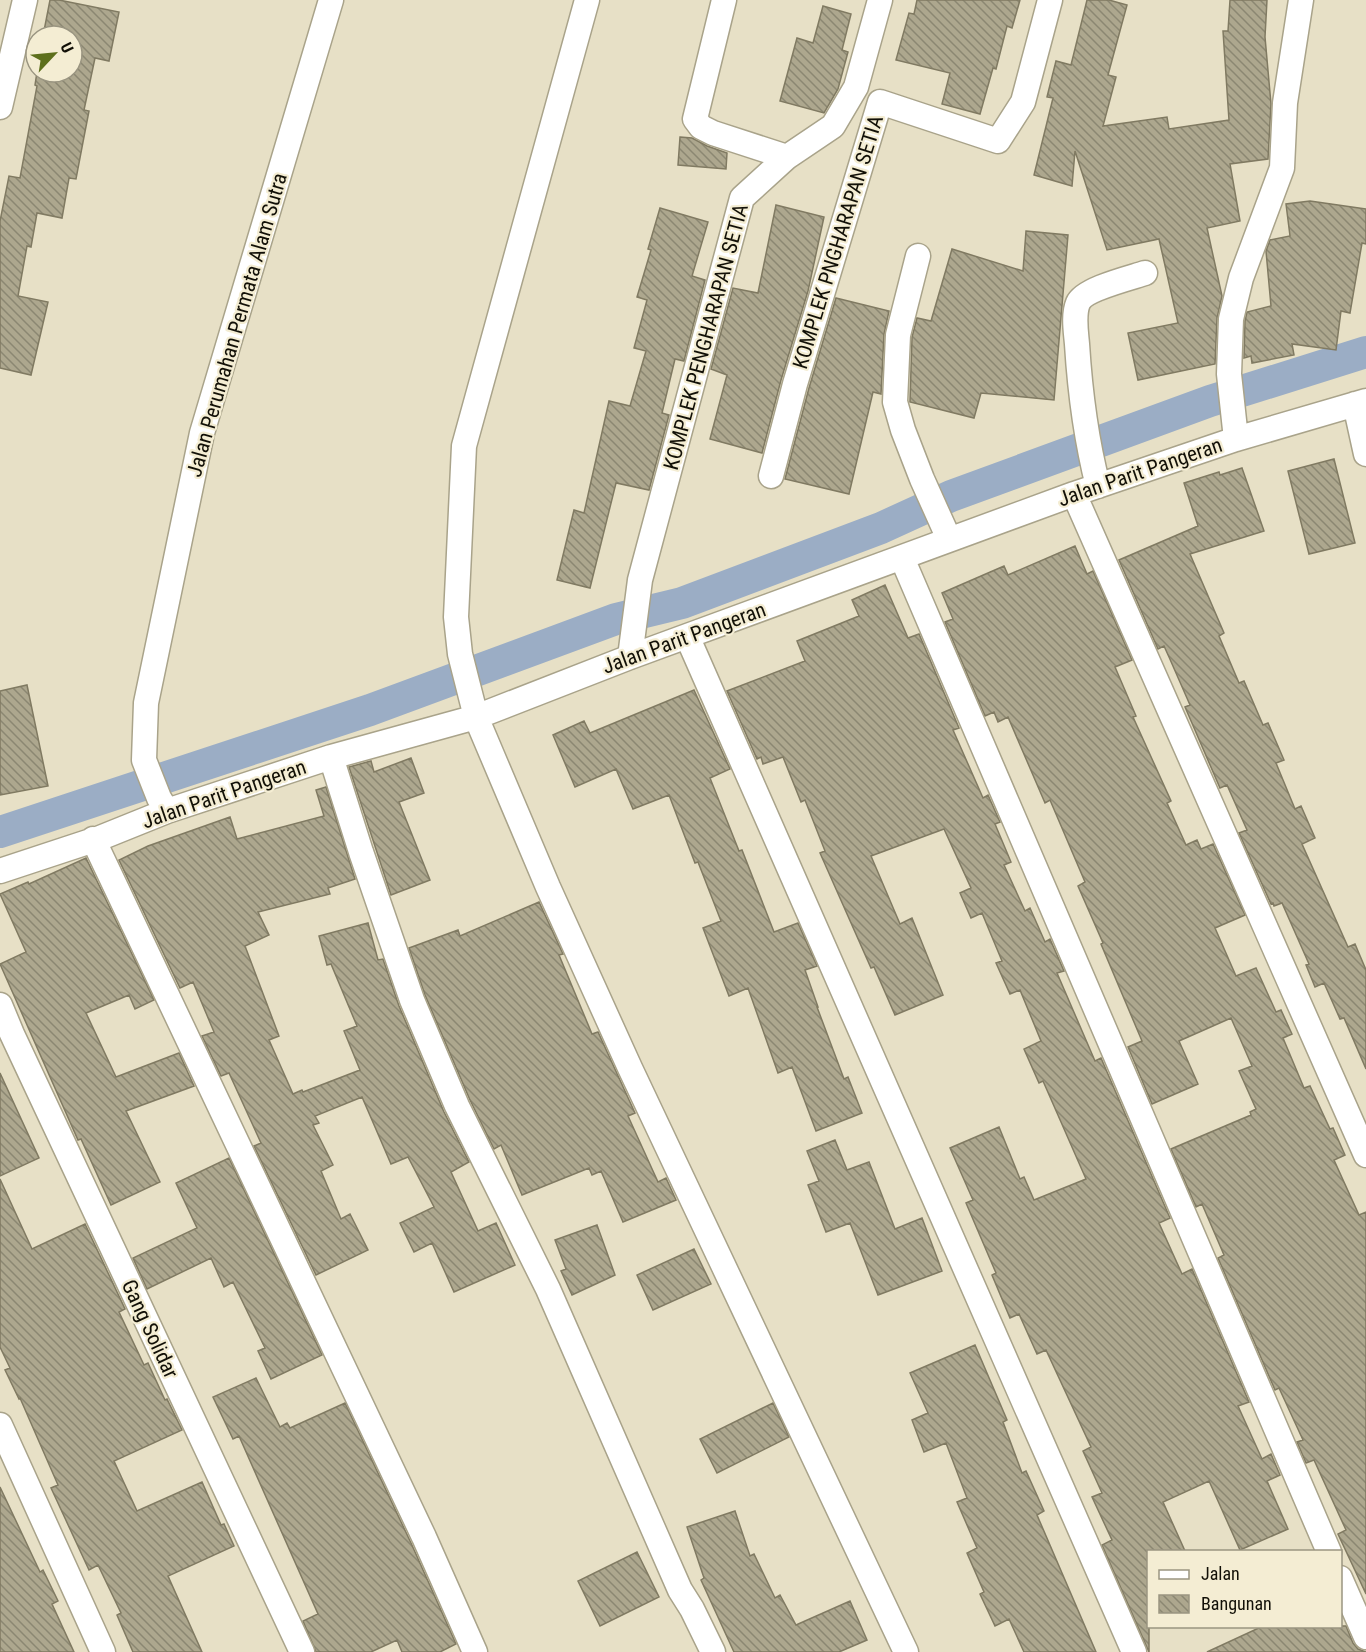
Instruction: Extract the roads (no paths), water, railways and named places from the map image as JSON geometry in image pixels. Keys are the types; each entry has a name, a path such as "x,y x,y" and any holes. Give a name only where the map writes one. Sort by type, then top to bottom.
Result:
{"street":[{"path":"0,107 25,0"},
{"name":"Jalan Perumahan Permata Alam Sutra","path":"163,805 144,760 146,703 202,433 331,0"},
{"path":"587,0 464,446 456,617 460,654 473,709 530,844 630,1068 906,1652"},
{"path":"724,0 695,118 701,127 713,133 787,157"},
{"name":"KOMPLEK PENGHARAPAN SETIA","path":"631,648 640,580 742,198 787,157 833,126 856,87 880,0"},
{"name":"KOMPLEK PNGHARAPAN SETIA","path":"771,476 795,384 880,102 998,141 1023,102 1050,0"},
{"path":"1234,432 1229,374 1231,319 1241,278 1282,168 1285,103 1300,0"},
{"path":"918,256 898,335 895,402 922,479 946,531"},
{"path":"1095,477 1085,430 1079,379 1076,333 1078,302 1088,293 1144,273"},
{"path":"1361,403 1366,454"},
{"name":"Jalan Parit Pangeran","path":"0,871 93,839 163,805 331,757 473,709 631,648 687,636 902,558 946,531 1074,494 1095,477 1234,432 1361,403"},
{"path":"1074,494 1366,1155"},
{"path":"902,558 1329,1550"},
{"path":"687,636 1134,1652"},
{"path":"331,757 412,1000 457,1106 548,1289 680,1590 713,1652"},
{"path":"93,839 424,1537 475,1652"},
{"name":"Gang Solidar","path":"0,1005 302,1652"},
{"path":"0,1425 103,1652"},
{"path":"1342,1580 1366,1637"}],"waterway":[{"path":"0,832 370,710 616,619 682,603 881,528 951,496 1210,401 1366,352"}]}
